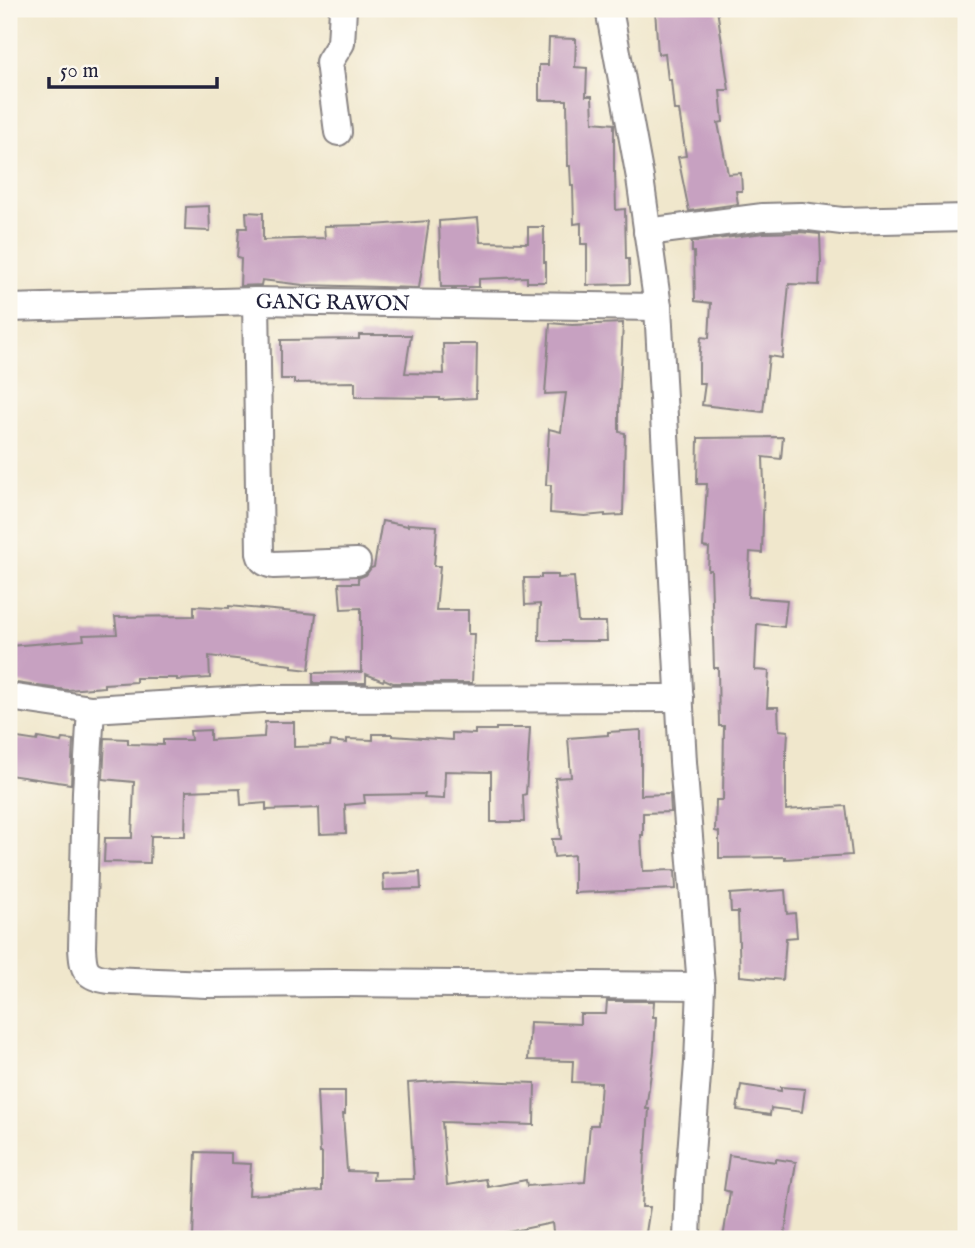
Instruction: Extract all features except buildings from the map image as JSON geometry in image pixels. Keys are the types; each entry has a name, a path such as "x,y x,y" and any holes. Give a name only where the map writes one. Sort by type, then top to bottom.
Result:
{"street":[{"path":"338,132 329,62 341,43 343,9"},
{"path":"609,9 636,154 658,307 680,698 701,986 687,1239"},
{"path":"647,232 763,217 801,216 842,221 966,218"},
{"path":"256,301 262,559 273,565 358,562"},
{"name":"GANG RAWON","path":"9,308 256,301 658,307"},
{"path":"9,697 91,709 262,699 680,698"},
{"path":"91,709 82,947 83,963 87,972 96,978 207,984 701,986"}]}
